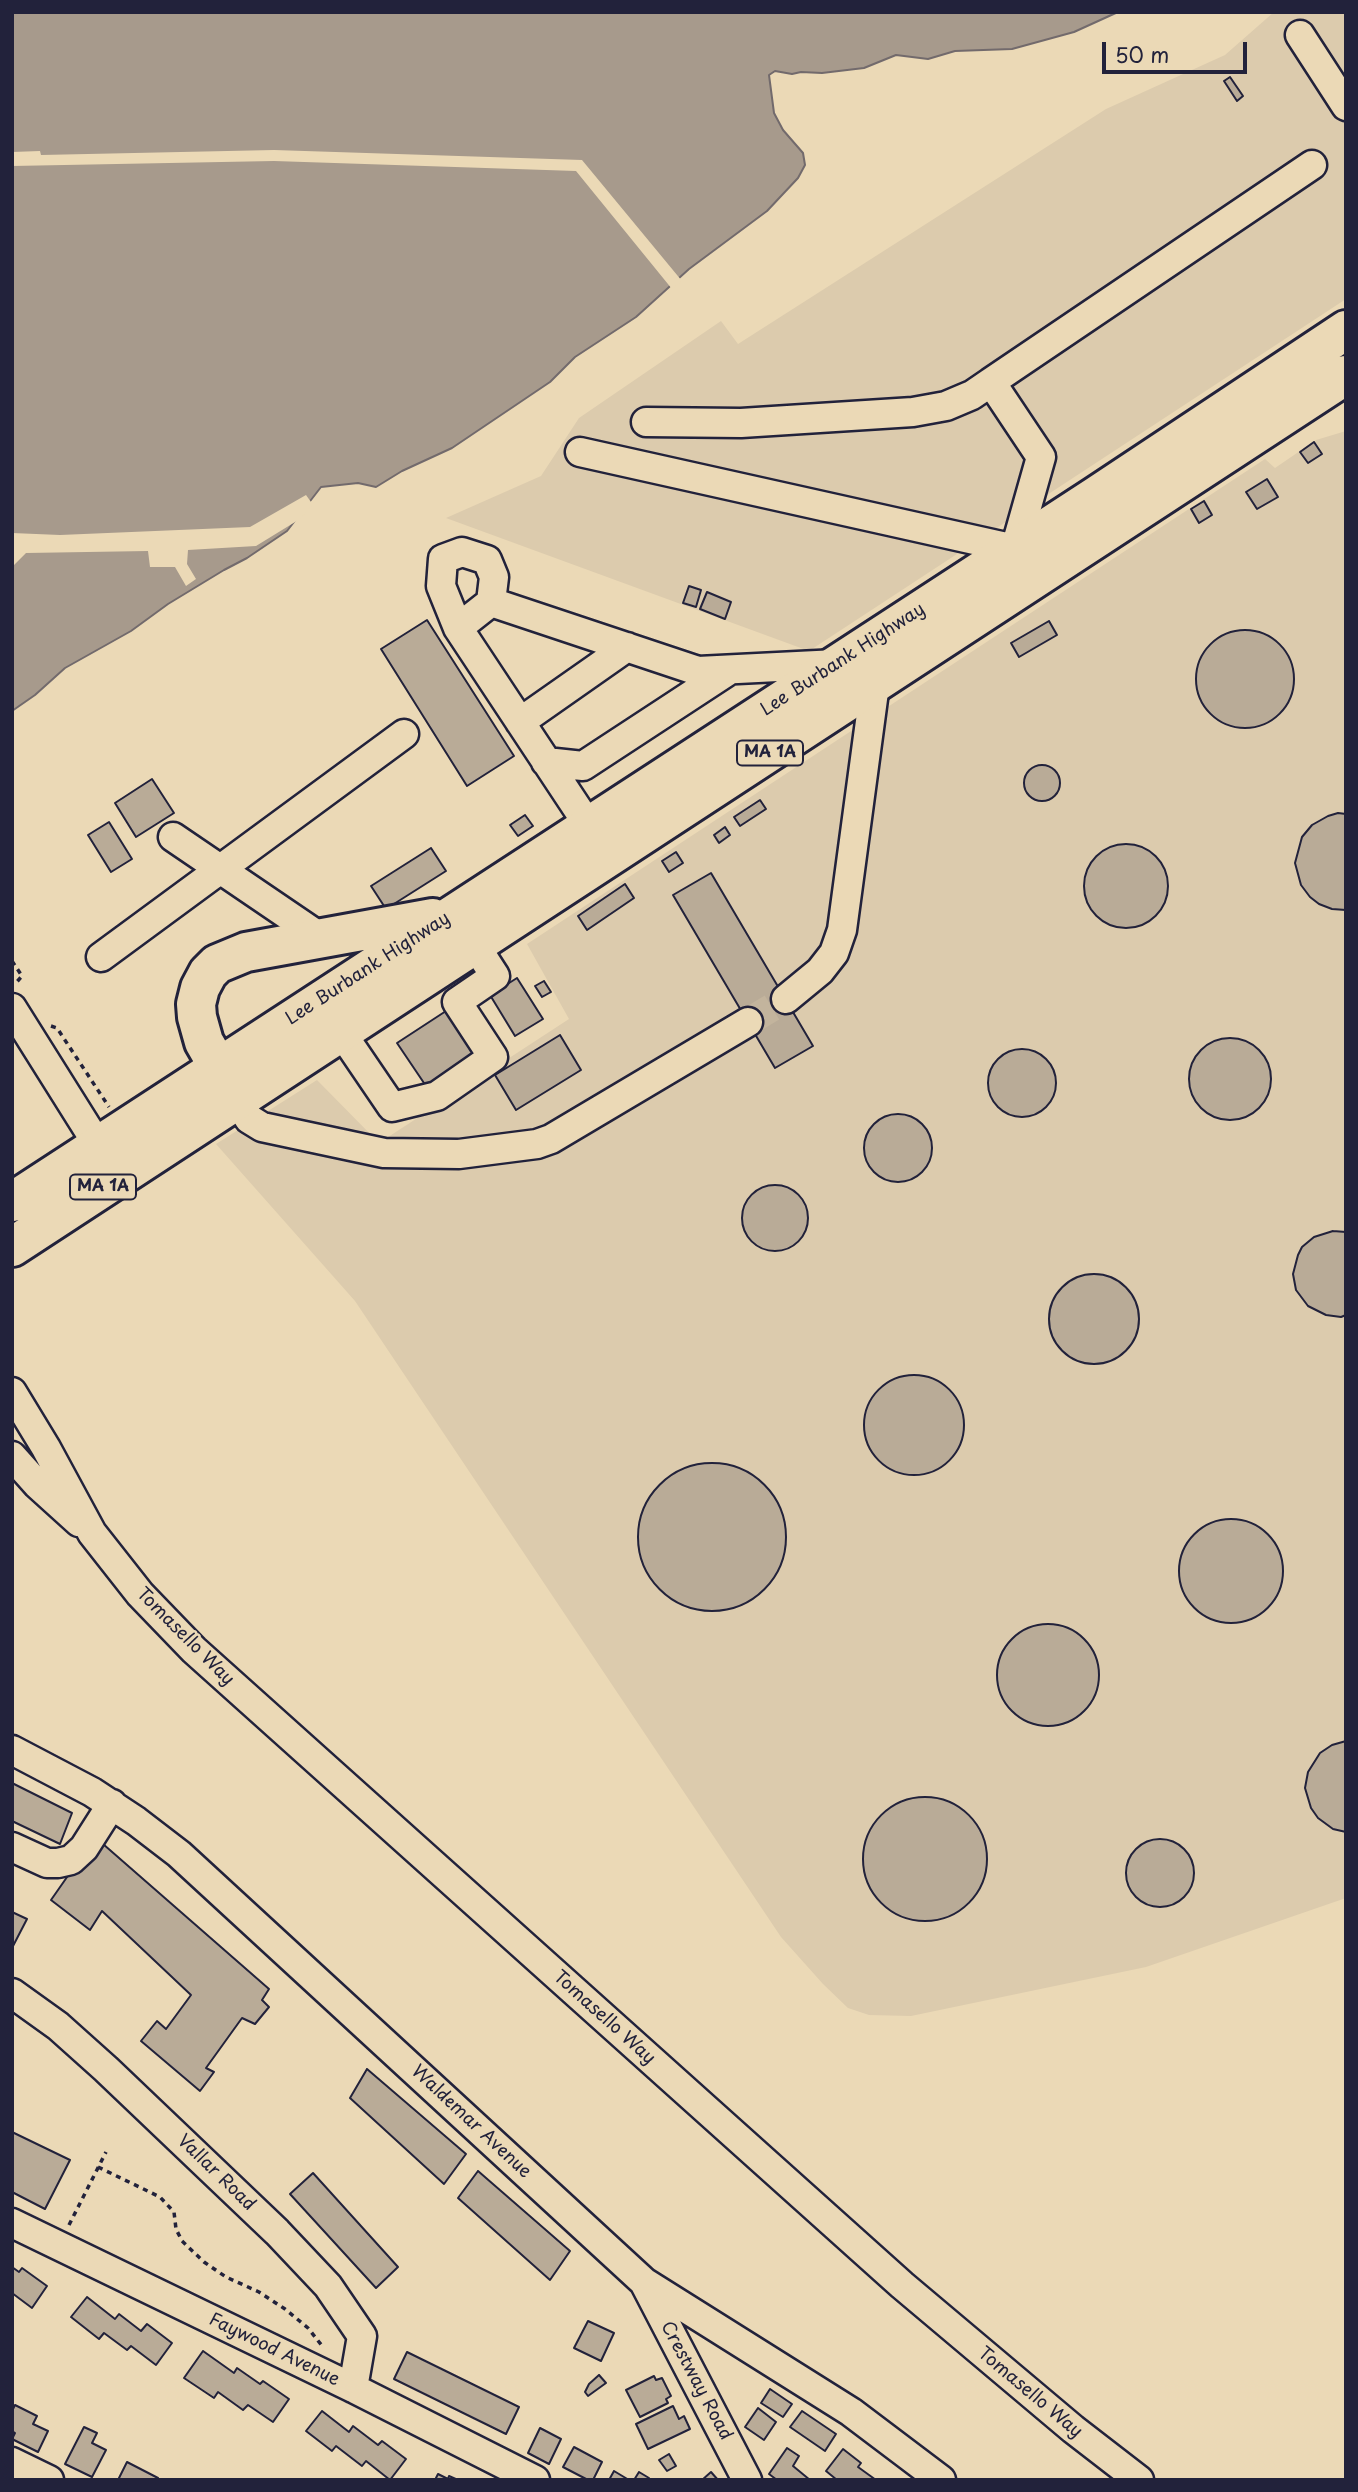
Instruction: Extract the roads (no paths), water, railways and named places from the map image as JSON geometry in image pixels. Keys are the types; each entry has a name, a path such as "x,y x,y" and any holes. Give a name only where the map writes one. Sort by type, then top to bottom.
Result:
{"highway":[{"name":"Lee Burbank Highway","path":"99,1145 1015,549 1346,330"},
{"name":"MA 1A","path":"12,1247 1346,375"},
{"path":"237,1099 204,1042 197,1017 198,993 208,972 222,961 239,954 453,914"},
{"name":"MA 1A","path":"12,1202 99,1145"}],"street":[{"path":"1300,35 1346,106"},
{"path":"646,422 741,423 913,412 946,407 972,395 1312,165"},
{"path":"580,452 1015,549 1041,457 991,382"},
{"path":"458,628 491,602 494,577 487,560 462,552 443,559 441,586 458,628 589,826"},
{"path":"491,602 698,671 838,664"},
{"path":"520,722 627,647"},
{"path":"546,762 583,766 729,670"},
{"path":"786,999 820,971 834,953 842,930 875,684"},
{"path":"101,957 404,734"},
{"path":"173,837 323,939"},
{"path":"341,1032 392,1107 436,1096 493,1057 457,1002 495,976 475,945"},
{"path":"12,1008 22,1047 99,1145"},
{"path":"237,1099 249,1119 262,1127 384,1153 450,1154 537,1144 551,1139 748,1022"},
{"name":"Tomasello Way","path":"12,1392 92,1533 158,1614 233,1686 902,2285 1073,2429 1139,2480"},
{"name":"Tomasello Way","path":"12,1456 37,1484 92,1533"},
{"name":"Waldemar Avenue","path":"12,1750 112,1804 208,1879 644,2282 851,2412 941,2480"},
{"path":"12,1847 47,1863 71,1860 84,1848 112,1804"},
{"name":"Vallar Road","path":"12,1993 58,2026 106,2069 277,2232 328,2286 362,2336 353,2388"},
{"name":"Faywood Avenue","path":"12,2223 353,2388 535,2480"},
{"name":"Crestway Road","path":"644,2282 747,2480"},
{"path":"12,2462 49,2480"}],"tunnel":[{"path":"748,1022 786,999"}]}
